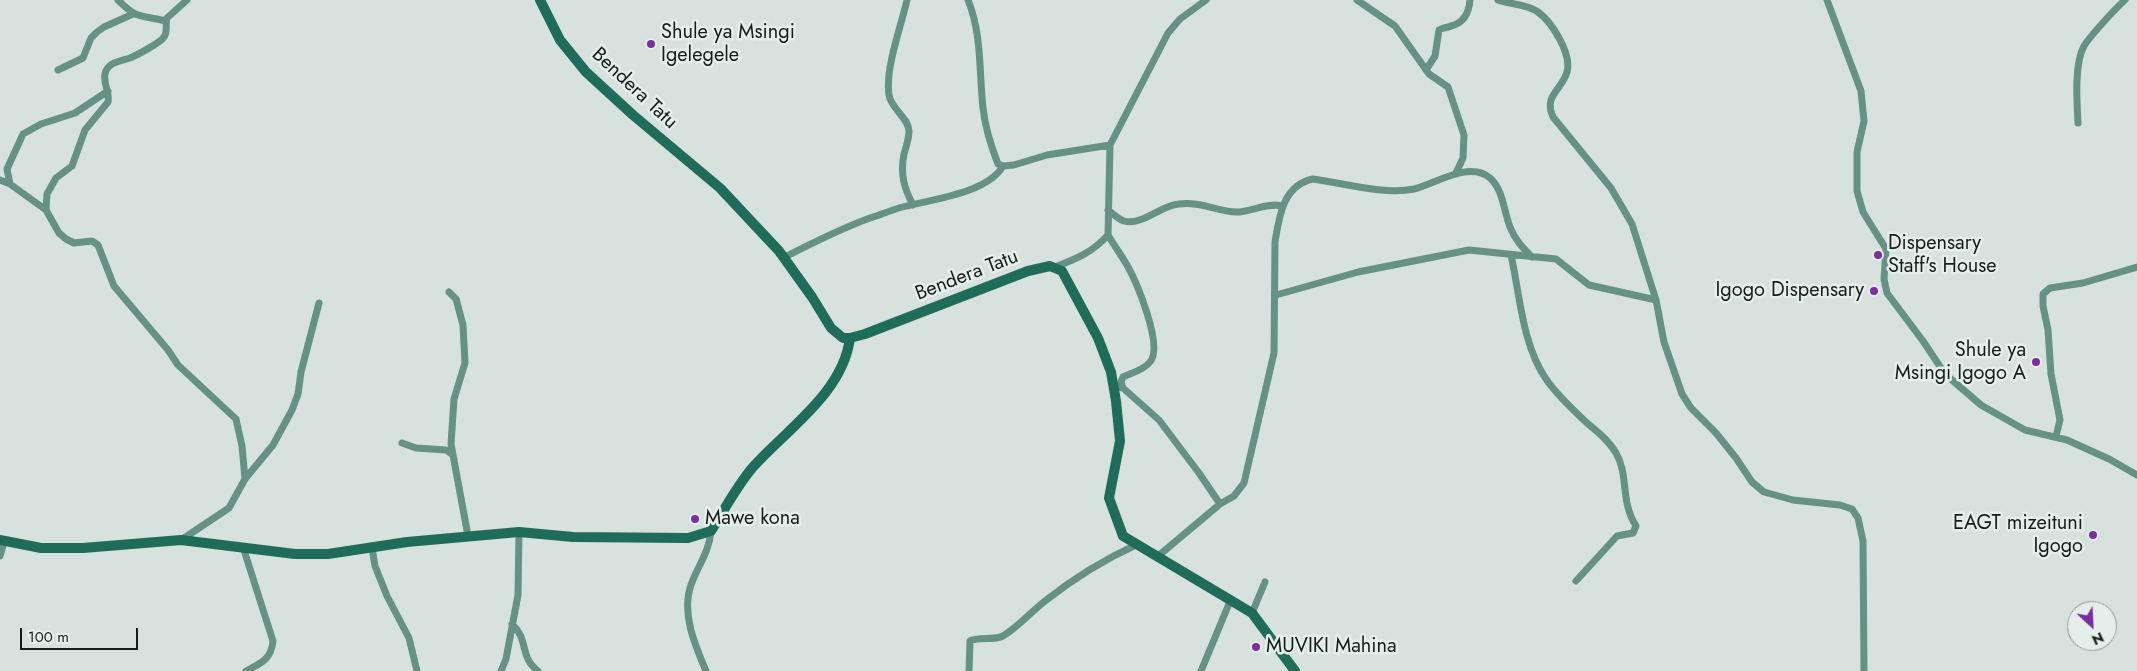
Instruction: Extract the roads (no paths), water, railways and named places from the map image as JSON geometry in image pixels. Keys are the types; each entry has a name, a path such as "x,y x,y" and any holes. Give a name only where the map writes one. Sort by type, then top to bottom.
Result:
{"main road":[{"name":"Bendera Tatu","path":"540,0 560,40 586,72 645,126 720,188 784,258 812,297 831,328 843,338 850,338 895,323 1028,271 1045,266 1055,266"},
{"path":"1055,266 1066,277 1098,338 1118,387 1120,441 1109,498 1123,536 1252,613 1295,671"},
{"path":"2,541 41,548 83,548 181,540 295,554 328,554 408,542 519,532 573,537 688,538 711,531 743,480 825,392 845,361 850,338"}],"street":[{"path":"118,0 133,14 166,21"},
{"path":"46,210 47,194 56,178 72,166 85,130 108,102 105,78 107,69 118,60 130,58 161,40 166,33 166,21 187,0"},
{"path":"907,0 895,45 889,96 901,117 907,123 909,131 902,178 905,190 913,206"},
{"path":"968,0 975,16 983,109 992,148 998,164 1003,166 1047,155 1110,145"},
{"path":"1206,0 1180,19 1168,33 1110,145 1108,235 1127,265 1149,317 1154,355 1150,363 1123,377 1118,387 1159,420 1220,504"},
{"path":"1357,0 1396,26 1426,70 1434,79 1446,83 1460,120 1465,147 1463,158 1456,174"},
{"path":"1426,70 1435,56 1439,30 1463,20 1468,12 1470,0"},
{"path":"1498,0 1509,4 1524,5 1539,12 1562,42 1568,63 1567,73 1550,101 1549,108 1553,117 1611,188 1632,224 1656,300 1664,342 1682,394 1691,408 1716,433 1752,482 1764,492 1776,497 1840,505 1852,509 1858,518 1862,541 1864,671"},
{"path":"1827,0 1862,91 1864,122 1857,152 1857,191 1863,212 1886,249 1884,279 1887,293 1945,374 1980,405 2025,430 2056,436 2109,459 2137,475"},
{"path":"2078,123 2077,102 2080,60 2084,47 2114,10 2125,0"},
{"path":"58,70 83,58 92,38 97,32 133,14"},
{"path":"10,184 7,169 23,134 40,124 75,113 108,91"},
{"path":"784,258 868,219 899,208 940,199 983,184 998,174 1003,166"},
{"path":"1157,557 1220,504 1234,496 1241,488 1247,473 1274,353 1275,242 1282,206 1295,187 1303,181 1313,179 1402,190 1426,185 1456,174 1475,172 1490,178 1497,188 1514,237 1532,257"},
{"path":"0,180 10,184 46,210 59,233 66,240 74,243 92,240 98,245 114,286 168,350 178,365 236,419 245,463 245,479"},
{"path":"1108,210 1123,221 1135,221 1178,204 1209,206 1235,212 1250,211 1276,204 1282,206"},
{"path":"1055,266 1083,256 1099,246 1108,235"},
{"path":"1276,295 1358,272 1469,250 1556,259 1589,285 1656,300"},
{"path":"1512,255 1530,345 1537,364 1546,379 1561,397 1608,442 1617,454 1622,466 1626,507 1636,526 1633,533 1617,536 1576,581"},
{"path":"2056,436 2060,420 2051,374 2043,294 2050,288 2083,283 2137,267"},
{"path":"449,292 456,299 461,312 465,363 454,399 451,424 453,455 468,536"},
{"path":"181,540 229,508 245,479 273,445 292,410 298,394 300,372 319,302"},
{"path":"402,443 416,448 446,450 453,455"},
{"path":"706,671 699,654 686,604 691,585 710,546 711,531"},
{"path":"501,671 518,595 519,532"},
{"path":"0,556 2,541"},
{"path":"968,671 970,641 976,638 1001,637 1085,572 1106,558 1136,545"},
{"path":"243,547 273,641 272,652 268,659 246,671"},
{"path":"372,548 376,566 387,596 409,638 417,671"},
{"path":"1252,613 1265,582"},
{"path":"1201,671 1209,657 1231,599"},
{"path":"512,624 523,638 529,665 538,671"}],"place":[{"name":"Shule ya Msingi Igelegele","path":"651,44"},
{"name":"Dispensary Staff's House","path":"1878,255"},
{"name":"Igogo Dispensary","path":"1874,291"},
{"name":"Shule ya Msingi Igogo A","path":"2036,362"},
{"name":"Mawe kona","path":"695,519"},
{"name":"EAGT mizeituni Igogo","path":"2093,535"},
{"name":"MUVIKI Mahina","path":"1256,647"}]}
